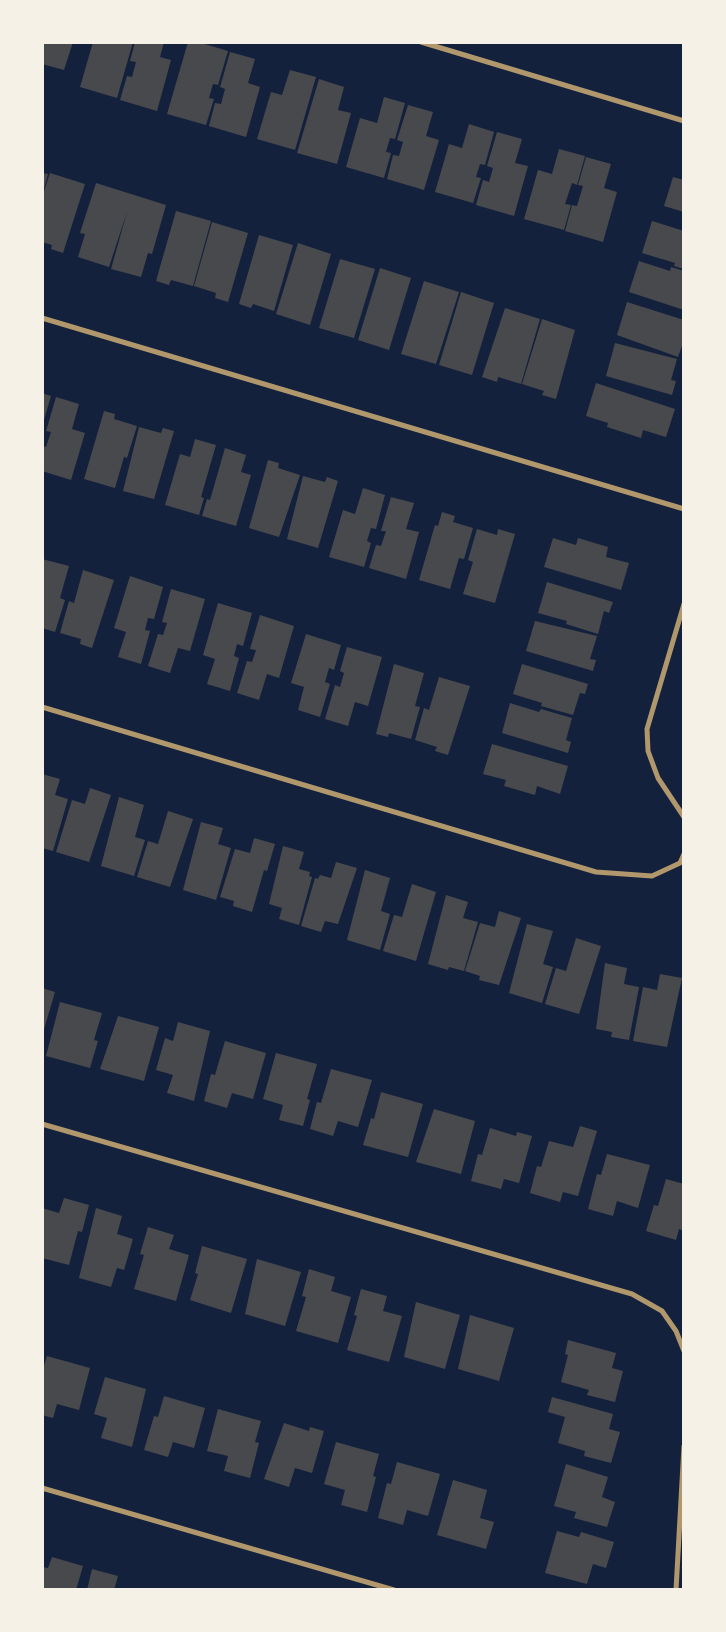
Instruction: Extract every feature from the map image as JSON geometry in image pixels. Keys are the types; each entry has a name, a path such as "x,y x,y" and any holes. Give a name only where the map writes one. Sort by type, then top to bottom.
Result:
{"street":[{"path":"420,42 684,121"},
{"path":"42,318 684,509"},
{"path":"684,604 647,729 648,752 655,769 684,817"},
{"path":"42,707 596,872 652,876 680,863 684,854"},
{"path":"42,1124 632,1294 662,1312 676,1331 684,1350"},
{"path":"676,1590 684,1446"},
{"path":"42,1488 394,1590"}],"building":[{"path":"42,42 73,42 64,70 42,64"},
{"path":"93,42 133,42 117,98 80,87"},
{"path":"135,42 164,42 160,57 171,60 157,111 120,100 127,76 132,77 136,62 130,61"},
{"path":"188,42 198,42 228,51 218,85 213,84 209,98 214,99 206,125 167,114"},
{"path":"230,52 255,59 248,83 260,87 246,137 209,126 215,103 221,104 225,89 220,87"},
{"path":"290,70 316,77 295,150 257,139 271,92 282,95"},
{"path":"319,79 344,87 338,110 351,113 337,164 297,153"},
{"path":"384,97 405,103 395,139 390,138 386,152 391,153 384,178 346,167 360,118 377,123"},
{"path":"408,105 433,112 426,136 439,140 424,190 387,179 393,155 399,156 403,142 397,140"},
{"path":"469,124 494,132 485,165 480,164 476,177 481,178 473,203 435,192 449,144 462,148"},
{"path":"497,132 522,139 515,163 528,166 514,216 476,205 483,180 489,182 493,168 487,166"},
{"path":"559,149 585,156 577,185 572,183 565,204 571,205 564,230 524,219 538,170 552,174"},
{"path":"586,157 611,164 604,188 617,192 603,242 565,231 572,205 577,206 583,186 578,185"},
{"path":"42,173 48,174 43,192 42,192"},
{"path":"50,173 85,184 63,253 51,249 52,245 42,242 42,197"},
{"path":"673,177 684,180 684,212 664,206"},
{"path":"96,183 166,205 152,254 148,253 141,277 111,269 127,212 109,267 78,257 85,234 80,233"},
{"path":"176,211 211,221 193,286 171,280 169,285 156,281"},
{"path":"652,221 684,231 684,269 674,266 675,263 642,253"},
{"path":"212,222 248,233 228,302 215,298 216,293 194,286"},
{"path":"259,235 293,245 274,311 253,304 251,308 239,304"},
{"path":"298,243 331,254 310,325 276,314"},
{"path":"340,259 375,269 354,338 319,328"},
{"path":"639,261 670,271 671,267 684,271 684,310 629,292"},
{"path":"380,268 411,278 389,350 358,340"},
{"path":"424,281 459,292 436,364 401,354"},
{"path":"461,292 494,303 472,375 439,365"},
{"path":"627,302 684,320 684,340 678,357 617,335"},
{"path":"505,308 540,319 521,384 498,377 497,382 482,377"},
{"path":"542,319 575,330 556,399 542,395 544,391 522,384"},
{"path":"615,343 677,359 671,380 676,381 672,395 606,376"},
{"path":"596,383 675,409 666,437 643,430 641,438 607,427 608,423 586,416"},
{"path":"42,393 51,396 43,423 42,423"},
{"path":"56,397 79,404 72,429 85,433 71,480 42,471 42,446 46,447 51,432 46,431"},
{"path":"104,411 115,414 114,419 137,426 127,458 124,457 115,488 84,479"},
{"path":"139,427 161,433 163,428 174,431 154,499 123,491"},
{"path":"195,439 216,445 201,497 204,498 199,515 165,505 180,454 190,457"},
{"path":"225,448 246,455 241,472 251,475 236,526 202,516 207,499 210,500"},
{"path":"268,460 279,463 278,468 300,475 279,537 249,528"},
{"path":"303,476 325,482 327,477 338,481 318,548 287,539"},
{"path":"363,488 385,495 376,529 371,528 367,541 371,543 364,567 329,557 343,510 355,514"},
{"path":"391,497 414,503 406,529 419,532 406,579 369,568 376,545 381,546 386,531 381,531"},
{"path":"442,512 455,516 453,522 473,528 464,559 459,558 450,589 419,580 435,525 438,526"},
{"path":"477,529 497,535 498,529 515,534 495,603 463,594 473,562 468,560"},
{"path":"553,538 576,545 578,538 608,547 606,557 629,563 621,590 544,567"},
{"path":"42,559 69,566 60,598 65,600 55,632 42,628"},
{"path":"83,570 114,580 92,648 80,644 81,639 60,633 69,601 74,603"},
{"path":"130,576 163,587 154,619 148,618 145,630 150,631 141,664 118,657 126,632 114,628"},
{"path":"547,582 613,602 609,613 604,611 598,634 566,624 567,621 538,613"},
{"path":"171,589 205,599 190,651 178,648 170,673 148,666 158,634 163,635 167,623 162,622"},
{"path":"218,603 252,613 243,646 237,644 234,656 239,658 230,691 207,684 215,659 203,655"},
{"path":"260,615 294,626 279,678 267,674 259,700 237,693 247,661 252,662 256,650 250,649"},
{"path":"535,621 597,636 590,659 596,660 593,671 526,651"},
{"path":"306,634 341,645 334,670 329,668 325,682 330,684 320,717 298,710 304,687 291,683"},
{"path":"347,647 382,657 368,706 355,702 348,726 325,719 335,685 340,687 344,673 340,671"},
{"path":"394,664 424,673 415,706 420,707 411,739 389,733 388,737 376,734"},
{"path":"522,664 588,684 585,694 580,693 573,715 541,706 542,703 513,694"},
{"path":"439,677 470,686 448,755 435,751 437,747 415,740 424,708 429,710"},
{"path":"510,703 539,712 541,709 572,718 566,740 571,742 568,753 502,733"},
{"path":"492,744 568,766 560,794 537,786 535,795 504,786 506,780 483,774"},
{"path":"42,774 60,779 55,795 68,799 53,851 42,848"},
{"path":"90,788 111,795 89,862 56,852 72,800 85,804"},
{"path":"119,797 144,805 135,837 145,840 134,876 101,866"},
{"path":"168,811 193,819 170,887 137,877 148,841 158,844"},
{"path":"201,822 223,828 218,844 231,848 216,900 183,890"},
{"path":"254,838 275,844 267,871 264,870 252,912 233,906 234,901 220,897 235,849 250,853"},
{"path":"283,846 304,852 299,869 310,872 309,876 312,877 299,925 279,919 282,908 269,904"},
{"path":"336,862 357,868 338,924 325,921 321,932 301,926 315,878 318,879 320,875 331,878"},
{"path":"365,870 390,878 381,911 390,914 380,950 347,940"},
{"path":"412,884 436,892 416,961 383,951 394,915 402,917"},
{"path":"446,895 468,902 463,918 478,922 464,971 449,967 448,970 428,964"},
{"path":"499,911 521,918 499,985 479,980 480,976 465,971 480,923 495,927"},
{"path":"527,924 553,931 543,964 553,967 542,1003 509,993"},
{"path":"576,938 601,946 579,1014 545,1004 556,968 566,971"},
{"path":"605,963 627,968 624,984 639,987 629,1040 611,1037 612,1032 596,1029"},
{"path":"660,974 682,978 667,1047 633,1041 643,987 657,990"},
{"path":"42,988 55,992 43,1033 42,1033"},
{"path":"60,1002 102,1013 94,1040 98,1041 90,1068 46,1056"},
{"path":"118,1016 159,1027 144,1081 100,1069"},
{"path":"178,1022 210,1031 194,1101 167,1093 173,1075 156,1070 165,1038 173,1041"},
{"path":"225,1041 266,1053 253,1099 232,1093 227,1108 204,1101 211,1074 215,1075"},
{"path":"276,1053 317,1064 307,1099 310,1100 303,1126 279,1120 283,1105 263,1099"},
{"path":"331,1069 372,1080 358,1127 338,1121 333,1136 310,1129 317,1102 321,1103"},
{"path":"381,1092 423,1104 408,1157 363,1145 371,1118 374,1119"},
{"path":"434,1109 475,1121 461,1174 416,1162"},
{"path":"580,1126 597,1131 578,1196 563,1192 560,1202 530,1193 537,1166 541,1167 549,1141 573,1147"},
{"path":"490,1128 516,1136 517,1132 532,1136 519,1183 504,1179 501,1189 471,1181 478,1154 482,1155"},
{"path":"607,1154 650,1165 638,1208 617,1201 613,1216 588,1209 597,1174 601,1175"},
{"path":"666,1179 684,1184 684,1231 679,1229 676,1240 646,1231 654,1205 658,1206"},
{"path":"64,1198 89,1205 82,1232 78,1231 69,1265 42,1258 42,1208 59,1213"},
{"path":"96,1208 122,1216 117,1234 133,1239 124,1270 117,1268 111,1287 79,1278"},
{"path":"148,1227 174,1235 169,1249 189,1255 176,1301 134,1289 144,1255 140,1254"},
{"path":"202,1246 247,1259 231,1313 190,1300 198,1274 195,1273"},
{"path":"257,1259 301,1272 285,1326 245,1314"},
{"path":"309,1269 335,1277 331,1291 351,1297 338,1343 296,1331 306,1297 302,1296"},
{"path":"361,1289 387,1296 383,1311 402,1316 389,1362 347,1350 357,1316 354,1315"},
{"path":"416,1302 460,1315 445,1369 404,1357"},
{"path":"470,1315 514,1328 499,1381 458,1369"},
{"path":"568,1340 616,1353 612,1368 623,1371 615,1402 587,1395 589,1390 561,1382 568,1355 565,1354"},
{"path":"47,1356 90,1368 79,1410 57,1404 53,1418 42,1415 42,1372"},
{"path":"105,1377 146,1389 132,1447 101,1438 107,1418 94,1414"},
{"path":"164,1396 205,1408 194,1448 173,1442 168,1457 144,1450 154,1416 158,1417"},
{"path":"552,1397 613,1414 609,1429 620,1432 611,1463 584,1456 585,1451 558,1443 565,1417 548,1412"},
{"path":"218,1409 261,1421 255,1442 259,1443 250,1478 224,1471 228,1456 207,1451"},
{"path":"284,1423 309,1431 310,1427 324,1431 312,1473 295,1468 289,1487 264,1479"},
{"path":"336,1442 379,1454 373,1476 376,1477 367,1512 341,1505 345,1490 324,1484"},
{"path":"397,1462 440,1474 428,1516 407,1510 403,1525 378,1518 387,1483 391,1484"},
{"path":"566,1464 608,1477 602,1497 615,1502 607,1527 574,1518 576,1512 554,1506"},
{"path":"453,1480 487,1490 480,1518 494,1522 486,1549 437,1535"},
{"path":"557,1531 579,1537 581,1532 614,1542 606,1568 593,1564 587,1584 545,1573"},
{"path":"52,1557 83,1566 76,1590 42,1590 42,1567 48,1568"},
{"path":"92,1569 118,1576 114,1590 87,1590"}]}
